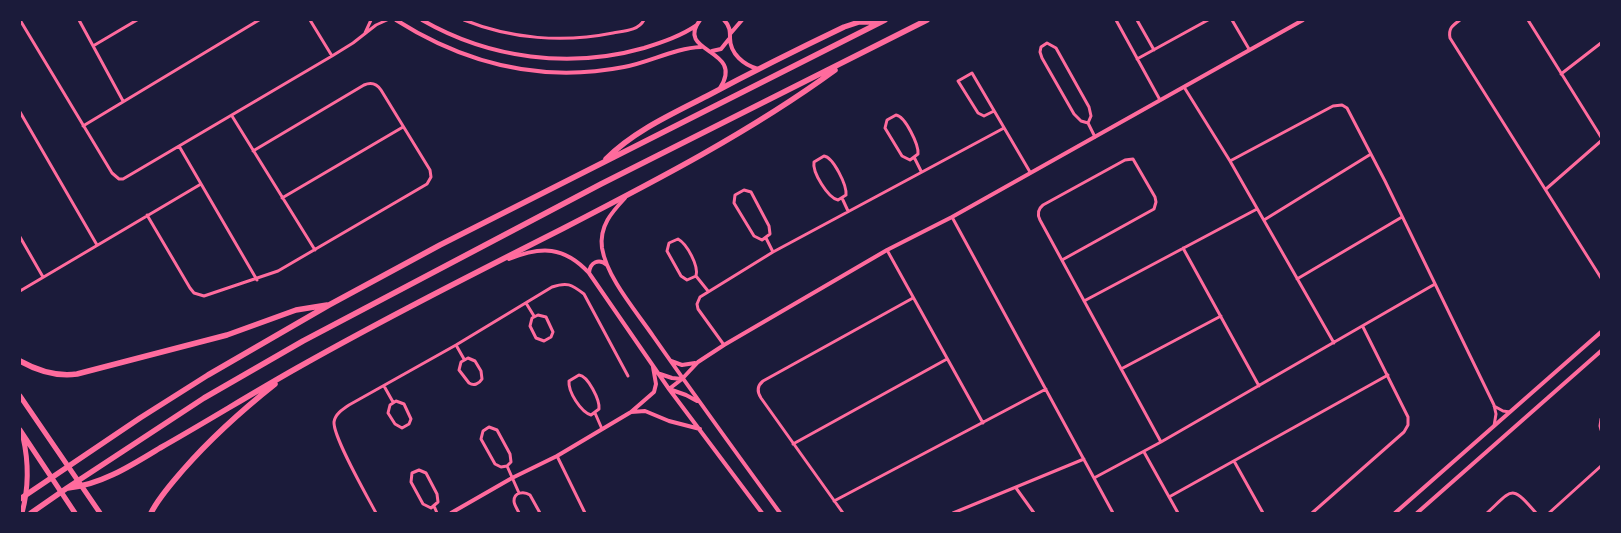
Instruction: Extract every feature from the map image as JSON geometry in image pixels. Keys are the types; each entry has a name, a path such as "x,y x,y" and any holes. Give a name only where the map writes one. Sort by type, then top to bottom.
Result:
{"highway":[{"path":"31,513 211,393 302,341 601,184 927,20"},
{"path":"601,164 619,147 640,132 759,69 844,27 859,22 883,21"},
{"path":"20,499 155,408 208,375 330,305 440,245 883,21"},
{"path":"66,488 91,484 113,474 295,369 411,306 668,173 801,94 849,60"},
{"path":"20,361 40,371 52,374 77,374 226,335 296,310 330,305"},
{"path":"151,513 158,498 213,436 240,412 295,369"}],"main road":[{"path":"20,396 100,513"},
{"path":"20,430 75,513"},
{"path":"20,430 25,448 28,474 22,513"}],"street":[{"path":"20,20 112,173 119,179 127,178 232,116 332,56 387,20"},
{"path":"78,20 123,101"},
{"path":"93,46 137,20"},
{"path":"84,126 259,20"},
{"path":"310,20 332,56"},
{"path":"365,34 371,20"},
{"path":"396,20 428,39 465,55 513,68 544,72 573,73 611,69 641,63 685,49 702,47"},
{"path":"422,20 454,36 490,49 521,56 554,58 600,57 631,52 673,38 697,24"},
{"path":"464,20 506,33 534,38 563,39 632,29 639,26 644,20"},
{"path":"700,20 694,34 698,44 716,54 724,65 725,75 720,89"},
{"path":"724,20 730,28 731,46 739,59 759,69"},
{"path":"709,50 721,49 742,20"},
{"path":"1116,20 1160,100"},
{"path":"1137,20 1154,50"},
{"path":"1137,59 1208,20"},
{"path":"1232,20 1249,49"},
{"path":"669,389 682,379 698,362 724,345 888,250 952,217 1303,20"},
{"path":"1460,20 1453,24 1450,29 1450,38 1601,278"},
{"path":"1528,20 1601,139 1546,189"},
{"path":"1562,74 1601,43"},
{"path":"1047,44 1056,48 1089,107 1091,116 1088,122 1081,121 1074,114 1042,58 1041,47 1047,44"},
{"path":"994,111 984,116 978,113 958,81 972,73 1030,172"},
{"path":"147,216 194,293 200,296 257,280 286,267 429,182 431,177 431,172 379,87 375,84 369,84 254,151"},
{"path":"1184,86 1230,161 1334,343"},
{"path":"1230,161 1333,106 1339,105 1349,111 1494,405 1496,414 1493,427"},
{"path":"20,112 97,245"},
{"path":"896,115 902,118 917,145 918,154 914,157 908,160 902,156 885,128 887,120 896,115"},
{"path":"232,116 315,250"},
{"path":"1088,122 1095,137"},
{"path":"282,198 403,127"},
{"path":"724,345 698,309 699,300 708,291 773,252 1004,128"},
{"path":"179,146 257,280"},
{"path":"1264,220 1371,154"},
{"path":"824,156 830,159 845,186 846,195 842,198 836,200 830,196 813,169 814,162 824,156"},
{"path":"914,157 921,171"},
{"path":"1062,260 1154,208 1155,197 1133,160 1125,160 1043,205 1040,209 1039,217 1062,260 1084,301 1161,442"},
{"path":"20,291 201,184"},
{"path":"744,190 750,192 769,226 770,234 766,238 760,240 754,236 734,202 734,196 744,190"},
{"path":"627,195 611,212 604,228 602,247 608,266 619,287 682,379 780,513"},
{"path":"842,198 848,211"},
{"path":"1084,301 1257,209"},
{"path":"1297,279 1402,216"},
{"path":"952,217 1114,513"},
{"path":"20,237 43,277"},
{"path":"766,238 773,252"},
{"path":"696,276 686,280 681,276 668,251 669,243 678,239 683,242 696,266 696,276 708,291"},
{"path":"1183,248 1259,386"},
{"path":"481,270 530,251 548,250 564,254 581,264 669,389 762,513"},
{"path":"888,250 983,423"},
{"path":"589,273 590,268 596,262 601,262 608,266"},
{"path":"376,513 336,435 334,421 341,410 456,345 552,287 562,284 574,286 584,294 628,376"},
{"path":"1094,478 1144,452 1435,284"},
{"path":"843,513 759,395 758,387 760,383 913,298"},
{"path":"526,303 534,316"},
{"path":"541,315 546,317 553,332 548,340 539,340 530,326 530,321 534,316 541,315"},
{"path":"1121,369 1221,316"},
{"path":"1312,513 1407,428 1408,417 1363,327"},
{"path":"1395,513 1601,332"},
{"path":"456,345 464,359"},
{"path":"1417,513 1601,350"},
{"path":"471,358 475,361 482,376 478,383 474,385 469,384 459,367 464,359 471,358"},
{"path":"793,444 947,359"},
{"path":"670,360 682,365 698,362"},
{"path":"451,513 512,478 557,456 631,412 654,392 656,384 653,365"},
{"path":"657,372 666,377 682,379"},
{"path":"579,374 585,377 598,401 599,410 595,413 589,415 583,411 568,388 569,381 579,374"},
{"path":"1169,497 1388,375"},
{"path":"384,386 393,402"},
{"path":"669,389 686,395 701,404"},
{"path":"834,500 1046,389"},
{"path":"400,401 404,404 411,419 407,426 402,428 397,426 388,413 388,408 393,402 400,401"},
{"path":"1494,405 1503,411 1510,412"},
{"path":"631,412 645,411 700,429"},
{"path":"595,413 602,429"},
{"path":"1601,420 1601,430"},
{"path":"507,466 501,467 495,464 481,439 481,434 486,428 493,427 497,430 511,458 507,466 519,493"},
{"path":"1144,452 1178,513"},
{"path":"557,456 585,513"},
{"path":"954,513 1084,459"},
{"path":"1234,461 1263,513"},
{"path":"1549,513 1601,466"},
{"path":"422,470 426,473 439,498 438,504 434,506 428,507 423,504 411,482 411,477 415,471 422,470"},
{"path":"1016,488 1034,513"},
{"path":"519,493 526,492 530,495 540,513"},
{"path":"519,493 514,502 519,513"},
{"path":"1487,513 1507,494 1514,493 1521,495 1536,513"},
{"path":"434,506 437,513"}]}
